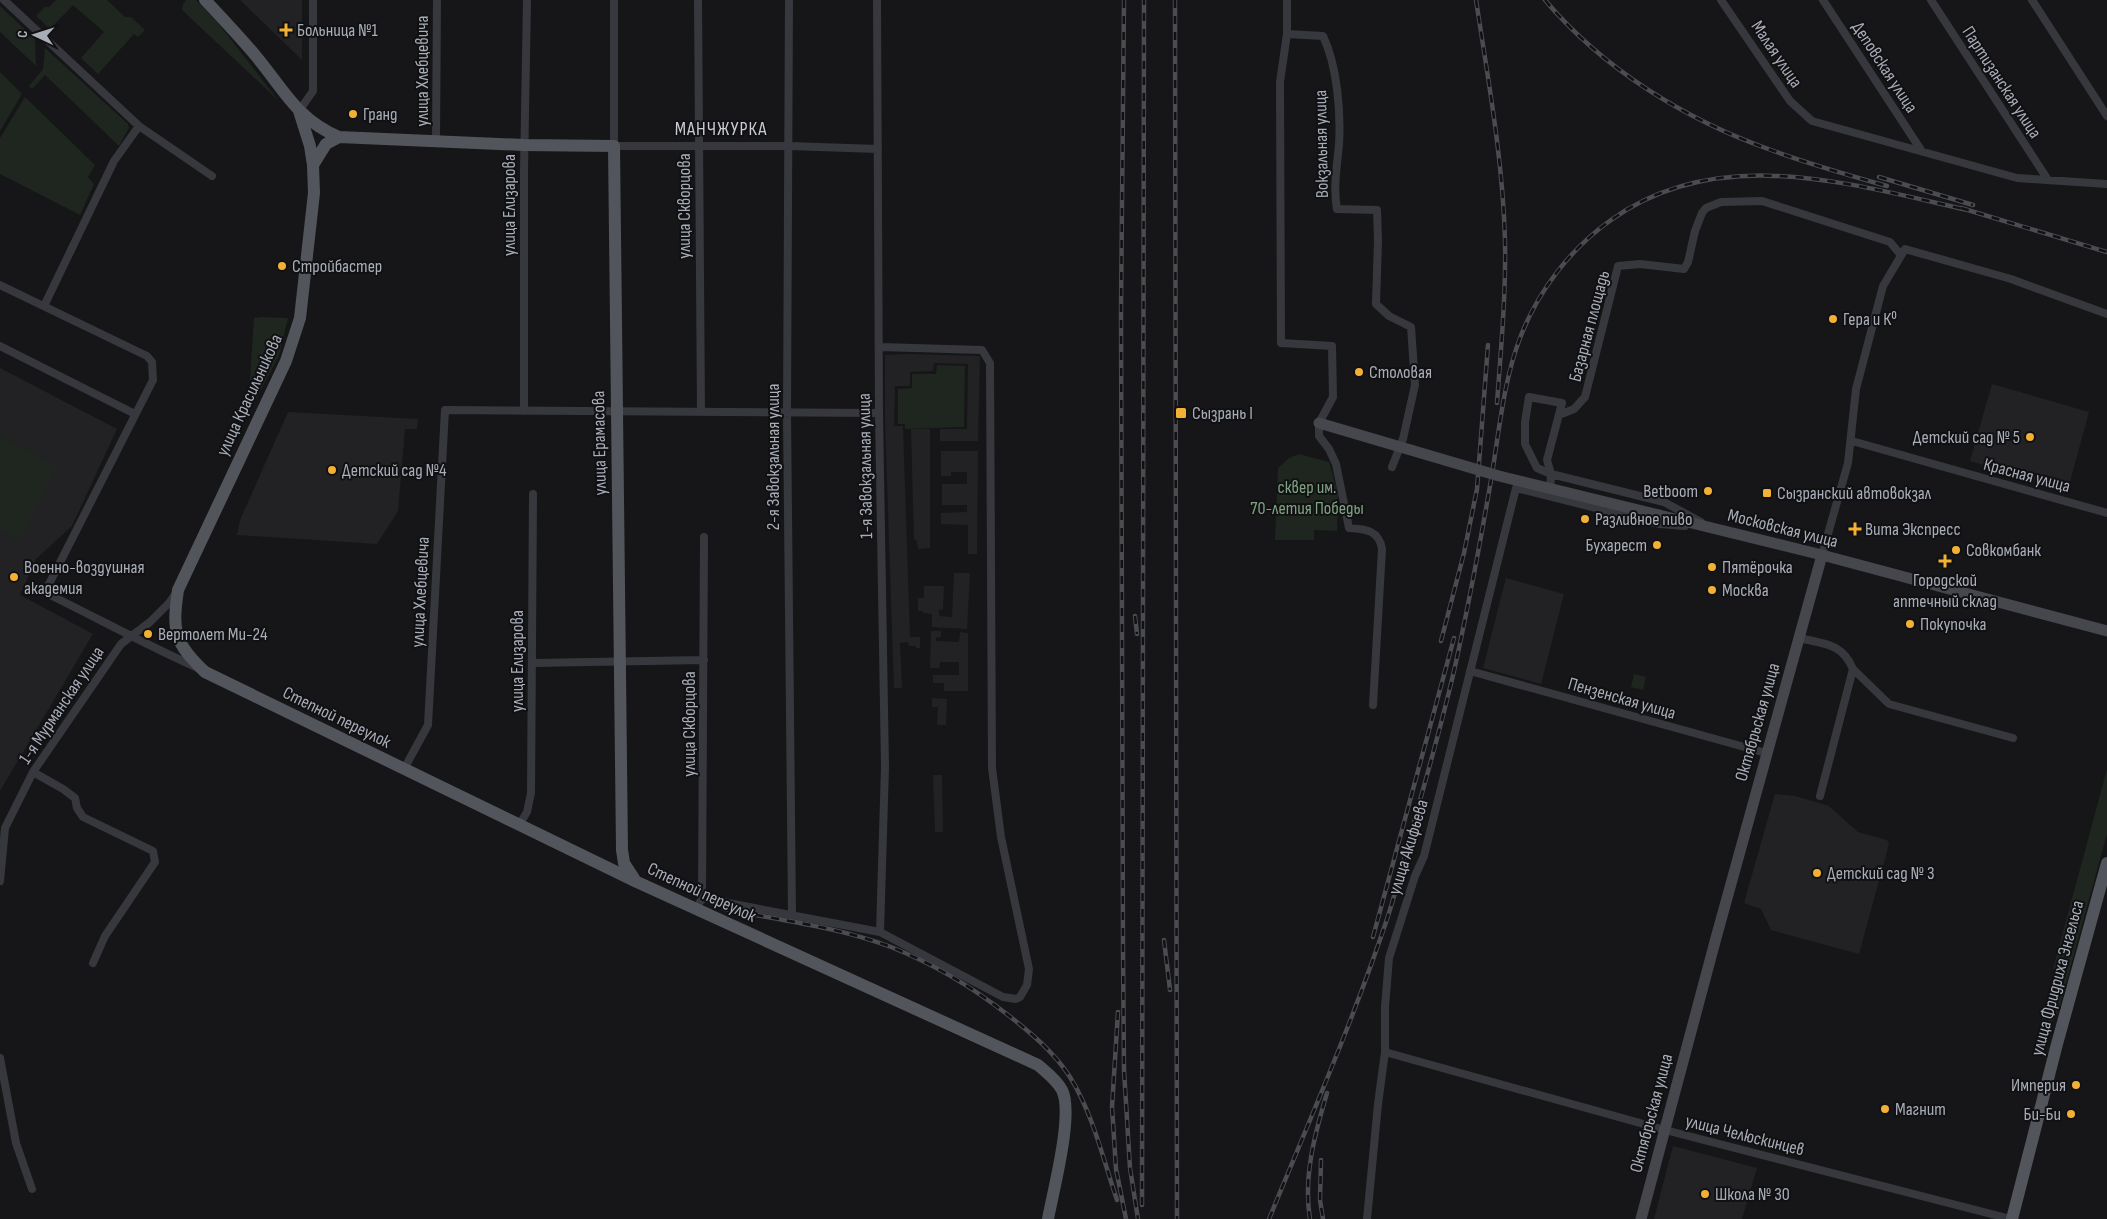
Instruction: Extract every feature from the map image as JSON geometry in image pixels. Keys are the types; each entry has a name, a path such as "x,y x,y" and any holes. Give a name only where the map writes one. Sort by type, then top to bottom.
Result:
{"main road":[{"path":"205,0 255,55 299,112 313,124 339,137 524,145 614,146"},
{"name":"улица Красильникова","path":"205,672 188,656 180,644 176,633 175,618 178,590 293,343 300,318 314,193 310,146 299,112"},
{"path":"313,165 326,144 339,137"},
{"name":"улица Ерамасова","path":"614,146 622,850 624,863 637,882"},
{"name":"Московская улица","path":"1321,419 1499,476 1822,555 2107,631"},
{"name":"Октябрьская улица","path":"1641,1219 1766,753 1822,555"},
{"name":"Степной переулок","path":"205,672 637,882 699,904 1038,1065 1056,1080 1063,1092 1066,1107 1064,1132 1048,1219"},
{"path":"596,862 609,863 614,861 622,850"},
{"name":"улица Фридриха Энгельса","path":"2012,1219 2057,1044 2107,862"}],"street":[{"path":"4,0 140,126 212,176"},
{"path":"299,112 313,91 313,0"},
{"name":"улица Хлебцевича","path":"436,141 437,0"},
{"name":"улица Елизарова","path":"524,411 524,145 527,0"},
{"name":"улица Ерамасова","path":"614,0 614,146"},
{"name":"улица Скворцова","path":"698,0 701,412"},
{"name":"2-я Завокзальная улица","path":"789,0 787,412 792,914"},
{"name":"1-я Завокзальная улица","path":"877,0 879,413 884,767 880,932"},
{"path":"1287,0 1287,34 1280,82 1281,343 1332,346 1333,397 1321,419 1318,436 1329,449 1336,464 1349,528 1366,529 1374,533 1381,541 1382,549 1373,705"},
{"name":"Малая улица","path":"1721,0 1790,101 1812,121 1921,150"},
{"name":"Деповская улица","path":"1823,0 1921,150"},
{"name":"Партизанская улица","path":"1931,0 2048,180"},
{"path":"2032,0 2107,116"},
{"name":"Вокзальная улица","path":"1287,34 1324,36 1330,50 1337,95 1339,140 1335,197 1337,210 1377,210 1376,304 1389,316 1411,327 1415,385 1404,439 1392,467"},
{"path":"44,306 114,160 140,126"},
{"path":"614,146 789,146 878,149"},
{"path":"1921,150 2017,178 2107,184"},
{"name":"Базарная площадь","path":"1559,415 1574,409 1585,398 1618,266 1640,264 1684,269 1688,262 1698,222 1706,208 1722,202 1762,201 1890,242 1900,254"},
{"path":"1900,254 1904,249 1915,251 2011,279 2107,314"},
{"name":"Октябрьская улица","path":"1822,555 1848,463 1852,441 1856,389 1874,318 1883,286 1900,254"},
{"path":"0,285 147,356 152,362 153,380 47,591 52,596 130,636 205,672"},
{"path":"0,346 136,414"},
{"path":"699,904 792,914 880,932 1003,996 1016,1000 1027,985 1028,961 1001,837 992,768 990,363 982,350 880,347"},
{"path":"1550,497 1551,474 1547,460 1562,403 1529,397 1524,422 1525,444 1537,468 1551,474"},
{"name":"улица Хлебцевича","path":"404,769 428,725 445,410 524,411"},
{"path":"524,411 879,413"},
{"name":"Красная улица","path":"1852,441 2107,513"},
{"name":"Московская улица","path":"1551,474 1664,502 1712,528"},
{"name":"Московская улица","path":"1516,488 1660,524 1712,528"},
{"name":"улица Акифьева","path":"1367,1219 1385,1052 1385,1007 1389,958 1415,876 1424,856 1516,488"},
{"name":"улица Елизарова","path":"519,825 527,812 531,793 533,494"},
{"name":"улица Скворцова","path":"699,904 704,660 704,537"},
{"name":"1-я Мурманская улица","path":"0,881 3,828 33,772 121,644 161,612 178,590"},
{"path":"1799,638 1835,646 1848,656 1853,669 1889,704 2013,738"},
{"path":"533,663 704,660"},
{"path":"1820,796 1853,669"},
{"name":"Пензенская улица","path":"1470,671 1766,753"},
{"path":"33,772 75,798 77,808 83,817 153,851 156,862 105,936 93,963"},
{"name":"улица Челюскинцев","path":"1385,1052 1665,1130 2012,1219"},
{"path":"0,1058 16,1143 32,1189"}],"shaded area":[{"name":"Больница №1","path":"240,0 302,0 302,60"},
{"path":"885,355 980,356 978,441 940,441 940,429 967,429 968,364 934,363 933,371 910,372 910,386 895,386 894,426 903,426 910,637 920,637 920,648 909,646 908,642 900,643 902,688 894,688 885,422"},
{"name":"Военно-воздушная академия","path":"0,368 117,429 72,526 36,559 20,595 93,634 0,791"},
{"name":"Детский сад № 5","path":"1992,384 2089,412 2068,489 1970,461"},
{"name":"Детский сад №4","path":"288,412 418,419 417,429 405,429 398,511 377,544 237,535 240,520"},
{"path":"911,429 930,429 930,548 918,549 917,541 914,539"},
{"path":"941,451 978,451 977,554 968,554 968,525 941,524 941,513 967,512 967,505 942,505 942,484 967,484 967,472 951,472 951,476 941,476"},
{"path":"954,573 970,573 967,629 932,627 932,614 918,611 918,598 924,598 924,586 944,586 943,609 939,610 939,616 952,617"},
{"path":"1506,578 1564,594 1541,684 1483,668"},
{"path":"931,631 941,631 941,637 936,638 936,641 959,642 960,632 968,633 968,691 944,691 944,683 933,683 933,675 959,675 959,662 940,662 939,668 930,668"},
{"path":"932,698 947,699 946,725 937,725 938,707 932,707"},
{"path":"933,775 942,775 943,832 935,832"},
{"name":"Детский сад № 3","path":"1775,794 1795,796 1829,806 1858,832 1887,840 1889,844 1859,954 1771,930 1761,909 1744,903"},
{"name":"Школа № 30","path":"1673,1146 1757,1168 1742,1219 1654,1219"}],"green space":[{"path":"56,0 107,0 125,17 131,17 145,30 138,37 134,34 98,74 81,58 104,32 73,5 50,29 36,16"},
{"path":"186,0 196,0 219,24 278,100 182,10"},
{"path":"0,6 35,39 36,66 0,32"},
{"path":"45,48 128,124 129,128 119,146 45,75 32,89 29,86 43,69"},
{"path":"0,72 22,94 0,131"},
{"path":"25,97 95,165 88,177 94,184 80,215 0,174 0,138"},
{"path":"254,318 288,318 279,356 250,410 248,410"},
{"path":"937,365 965,366 964,427 905,429 905,424 898,424 898,389 912,388 912,374 936,374"},
{"path":"0,436 57,465 19,541 0,531"},
{"name":"сквер им. 70-летия Победы","path":"1299,454 1329,462 1338,494 1337,531 1314,530 1314,540 1275,540 1278,468 1289,458"},
{"path":"1634,674 1646,677 1643,690 1631,687"},
{"path":"2107,769 2107,834 2057,1016 2051,1022 2042,1019 2056,970 2053,969"}],"railway":[{"path":"1124,0 1121,310 1124,1070 1130,1168 1138,1219"},
{"path":"1142,1205 1144,0"},
{"path":"1175,0 1177,1219"},
{"path":"1476,0 1494,120 1504,211 1505,282 1497,403"},
{"path":"1545,0 1593,48 1620,70 1677,108 1739,138 1771,150 1814,165 1887,186"},
{"path":"1269,1219 1346,1031 1392,903 1454,671 1478,552 1509,373 1527,321 1557,272 1582,244 1611,220 1653,196 1696,182 1740,176 1786,176 1832,181 1968,210"},
{"path":"1879,177 1973,205"},
{"path":"1961,208 2107,252"},
{"path":"1441,641 1464,553 1477,489 1488,345"},
{"path":"1135,616 1137,634"},
{"path":"1373,937 1454,638"},
{"path":"724,909 830,929 891,947 937,969 994,1005 1042,1043 1070,1077 1091,1121 1117,1200"},
{"path":"1164,940 1170,990"},
{"path":"1118,1012 1112,1107 1116,1169 1126,1219"},
{"path":"1310,1219 1308,1187 1311,1155 1327,1093"},
{"path":"1321,1160 1320,1200 1323,1219"}],"place":[{"name":"Больница №1","path":"286,30"},
{"name":"Гранд","path":"353,114"},
{"name":"Стройбастер","path":"282,266"},
{"name":"Гера и К⁰","path":"1833,319"},
{"name":"Столовая","path":"1359,372"},
{"name":"Сызрань I","path":"1181,413"},
{"name":"Детский сад № 5","path":"2030,437"},
{"name":"Детский сад №4","path":"332,470"},
{"name":"Betboom","path":"1708,491"},
{"name":"Сызранский автовокзал","path":"1767,493"},
{"name":"Разливное пиво","path":"1585,519"},
{"name":"Вита Экспресс","path":"1855,529"},
{"name":"Бухарест","path":"1657,545"},
{"name":"Совкомбанк","path":"1956,550"},
{"name":"Городской аптечный склад","path":"1945,561"},
{"name":"Пятёрочка","path":"1712,567"},
{"name":"Военно-воздушная академия","path":"14,577"},
{"name":"Москва","path":"1712,590"},
{"name":"Покупочка","path":"1910,624"},
{"name":"Вертолет Ми-24","path":"148,634"},
{"name":"Детский сад № 3","path":"1817,873"},
{"name":"Империя","path":"2076,1085"},
{"name":"Магнит","path":"1885,1109"},
{"name":"Би-Би","path":"2071,1114"},
{"name":"Школа № 30","path":"1705,1194"}],"district":[{"name":"МАНЧЖУРКА","path":"721,128"}]}
